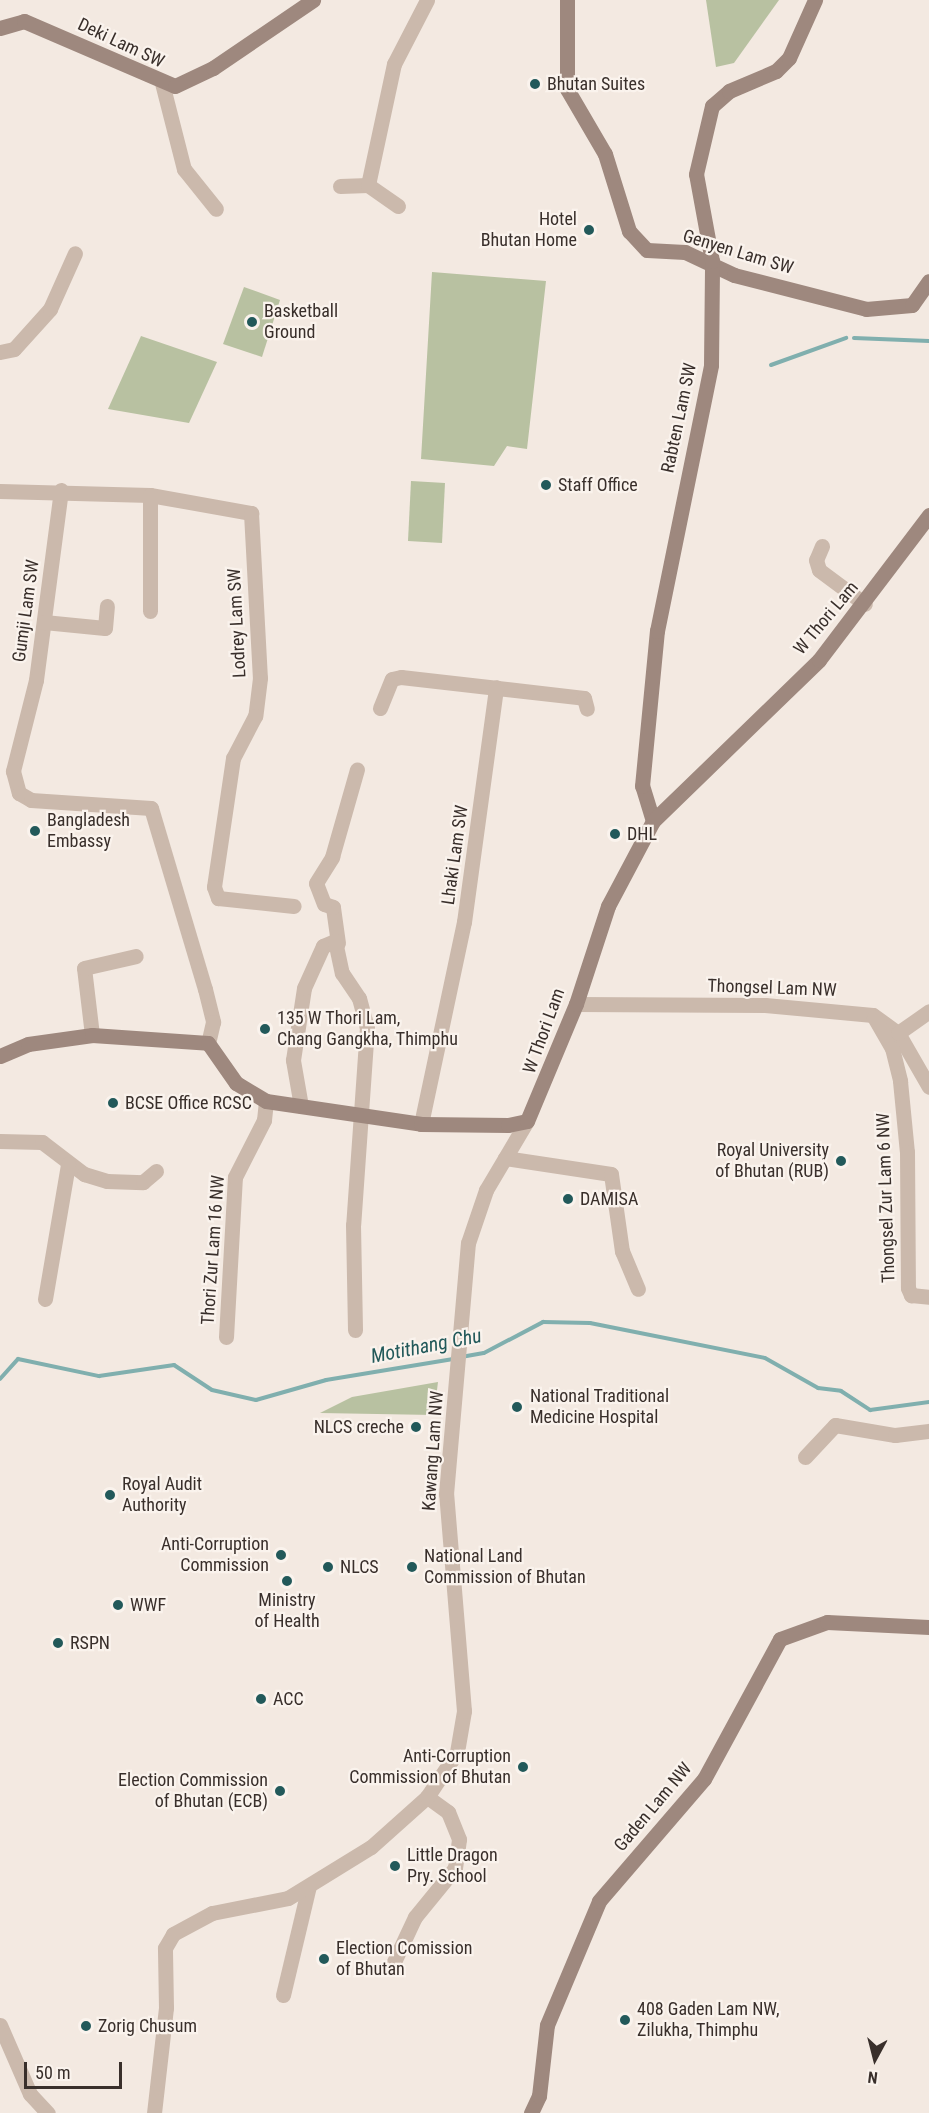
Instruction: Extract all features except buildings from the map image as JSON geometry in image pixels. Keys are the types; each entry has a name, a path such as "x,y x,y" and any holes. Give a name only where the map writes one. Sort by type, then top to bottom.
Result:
{"main road":[{"name":"Deki Lam SW","path":"0,28 24,21 162,83 192,81 313,0"},
{"name":"Genyen Lam SW","path":"567,0 567,89 605,154 629,231 647,250 712,261 734,276 866,309 912,305 929,281"},
{"name":"Rabten Lam SW","path":"653,821 642,786 657,631 711,365 712,261 696,174 710,113 729,91 776,70 789,58 815,0"},
{"name":"W Thori Lam","path":"527,1120 576,1004 608,906 653,821 706,766 761,720 866,604 929,515"},
{"path":"0,1056 28,1044 92,1035 208,1043 236,1083 266,1101 421,1124 508,1125 527,1120"},
{"name":"Gaden Lam NW","path":"531,2113 539,2096 547,2025 599,1901 704,1779 780,1639 827,1622 929,1627"}],"street":[{"path":"368,185 394,64 427,0"},
{"path":"162,83 184,169 216,209"},
{"path":"340,186 368,185 398,206"},
{"path":"0,352 14,349 50,309 75,253"},
{"name":"Lodrey Lam SW","path":"0,491 61,490 150,495 250,513 260,678 255,716 233,758 214,887 218,898 294,906"},
{"name":"Gumji Lam SW","path":"61,490 44,622 13,771 19,793 58,806 151,808 199,966 213,1022 208,1043"},
{"path":"150,495 150,611"},
{"path":"822,546 816,560 819,570 866,604"},
{"path":"44,622 105,628 107,606"},
{"path":"380,708 392,679 401,677 584,698 587,709"},
{"name":"Lhaki Lam SW","path":"421,1124 466,911 496,687"},
{"path":"355,1330 352,1249 367,1027 359,998 342,973 333,907 324,904 316,883 332,857 357,769"},
{"path":"300,1106 294,1060 304,988 323,946 338,943"},
{"path":"92,1035 84,968 136,956"},
{"name":"Thongsel Lam NW","path":"576,1004 765,1005 873,1015"},
{"path":"898,1033 929,1011"},
{"path":"873,1015 898,1033 929,1087"},
{"name":"Thongsel Zur Lam 6 NW","path":"873,1015 892,1048 900,1081 908,1152 908,1288 911,1295 929,1297"},
{"name":"Thori Zur Lam 16 NW","path":"226,1337 235,1177 264,1120 266,1101"},
{"name":"Kawang Lam NW","path":"154,2113 167,1941 182,1927 212,1913 288,1899 371,1847 427,1797 451,1766 463,1725 446,1494 472,1224 527,1120"},
{"path":"0,1142 42,1142 84,1174 128,1183 143,1182 156,1171"},
{"path":"505,1158 611,1173 622,1251 638,1289"},
{"path":"45,1299 68,1164"},
{"path":"805,1458 835,1425 895,1435 929,1431"},
{"path":"392,1966 415,1917 455,1868 459,1839 448,1812 427,1797"},
{"path":"283,1995 309,1886"},
{"path":"0,2025 30,2094 48,2113"}],"green space":[{"path":"706,0 779,0 734,63 716,67"},
{"path":"432,272 546,281 527,449 507,446 494,466 421,459"},
{"name":"Basketball Ground","path":"244,287 280,300 262,357 223,344"},
{"path":"141,336 217,362 189,423 108,409"},
{"path":"411,481 445,483 442,543 408,541"},
{"path":"438,1382 434,1415 320,1413 352,1397"}],"waterway":[{"path":"771,365 846,338"},
{"path":"854,338 929,341"},
{"name":"Motithang Chu","path":"461,1357 484,1353 543,1322 590,1323 765,1358 818,1388 841,1391 870,1410 929,1402"},
{"name":"Motithang Chu","path":"0,1379 18,1359 99,1376 174,1365 212,1390 256,1400 326,1380 453,1359"}],"place":[{"name":"Bhutan Suites","path":"535,84"},
{"name":"Hotel Bhutan Home","path":"589,230"},
{"name":"Basketball Ground","path":"252,322"},
{"name":"Staff Office","path":"546,485"},
{"name":"Bangladesh Embassy","path":"35,831"},
{"name":"DHL","path":"615,834"},
{"name":"135 W Thori Lam, Chang Gangkha, Thimphu","path":"265,1029"},
{"name":"BCSE Office RCSC","path":"113,1103"},
{"name":"Royal University of Bhutan (RUB)","path":"841,1161"},
{"name":"DAMISA","path":"568,1199"},
{"name":"National Traditional Medicine Hospital","path":"517,1407"},
{"name":"NLCS creche","path":"416,1427"},
{"name":"Royal Audit Authority","path":"110,1495"},
{"name":"Anti-Corruption Commission","path":"281,1555"},
{"name":"NLCS","path":"328,1567"},
{"name":"National Land Commission of Bhutan","path":"412,1567"},
{"name":"Ministry of Health","path":"287,1581"},
{"name":"WWF","path":"118,1605"},
{"name":"RSPN","path":"58,1643"},
{"name":"ACC","path":"261,1699"},
{"name":"Anti-Corruption Commission of Bhutan","path":"523,1767"},
{"name":"Election Commission of Bhutan (ECB)","path":"280,1791"},
{"name":"Little Dragon Pry. School","path":"395,1866"},
{"name":"Election Comission of Bhutan","path":"324,1959"},
{"name":"408 Gaden Lam NW, Zilukha, Thimphu","path":"625,2020"},
{"name":"Zorig Chusum","path":"86,2026"}]}
